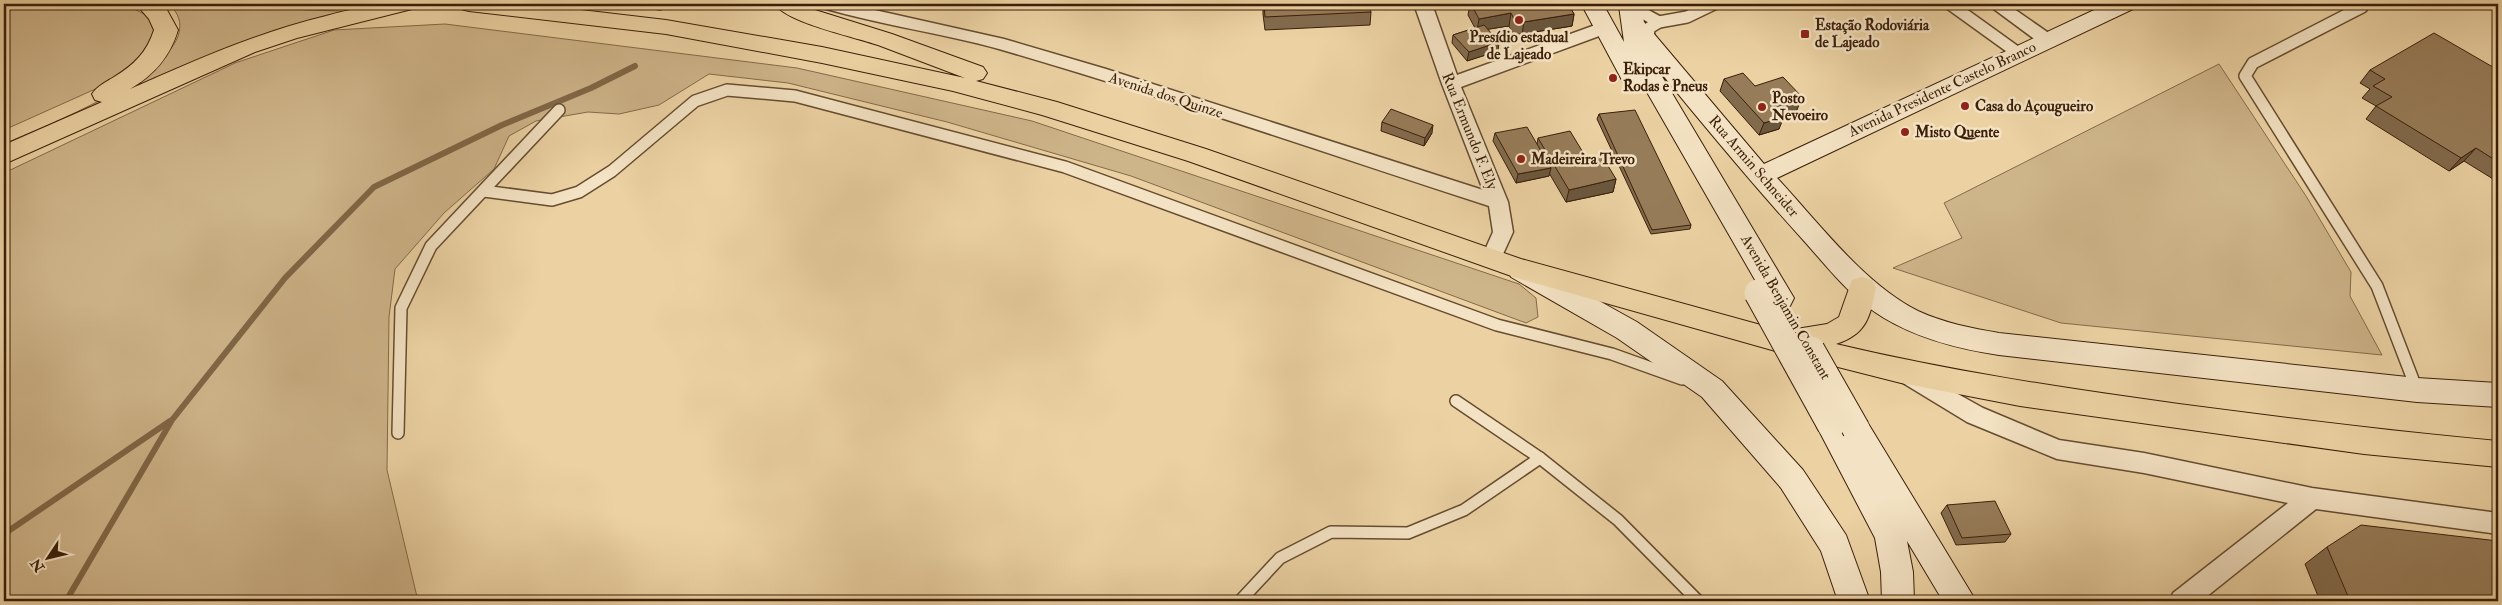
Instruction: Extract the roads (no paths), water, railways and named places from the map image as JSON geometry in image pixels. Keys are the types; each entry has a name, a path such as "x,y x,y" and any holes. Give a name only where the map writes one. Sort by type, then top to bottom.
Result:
{"highway":[{"path":"4,139 100,96 131,79 152,62 163,43 166,30 159,15 147,4"},
{"path":"4,155 248,46 291,32 404,4"},
{"path":"482,4 666,27 822,55 953,83 1048,108 1196,155 1517,268 1779,342 1902,371 2040,397 2364,441 2498,454"},
{"path":"786,4 807,15 884,39 1006,85 1048,108"},
{"path":"1779,342 1836,334 1844,329 1854,319 1862,288"}],"main road":[{"name":"Avenida Presidente Castelo Branco","path":"2040,35 2091,4"},
{"name":"Avenida Presidente Castelo Branco","path":"1754,169 2040,35 2125,4"},
{"path":"1595,14 1610,11 1640,17"},
{"name":"Avenida Benjamin Constant","path":"1595,14 1769,295"},
{"name":"Rua Armin Schneider","path":"1640,17 1754,169 1862,288 1875,299 1911,321 1963,339 2137,361 2417,390 2498,395"},
{"name":"Avenida Benjamin Constant","path":"1640,17 1635,45 1642,63 1769,295 1844,427 1960,601"},
{"path":"1517,268 1627,330 1712,389 1792,479 1835,545 1850,588 1869,601"},
{"name":"Avenida Benjamin Constant","path":"1844,427 1890,536 1897,572 1898,601"}],"street":[{"name":"Avenida dos Quinze","path":"830,4 863,14 998,43 1109,76 1498,202"},
{"name":"Rua Ermundo F. Ely","path":"1423,4 1450,84 1498,202 1503,232 1491,258"},
{"path":"1996,4 2040,35"},
{"path":"1450,84 1595,14"},
{"path":"1902,371 1975,415 2056,449 2144,463 2312,498 2498,524"},
{"path":"2182,601 2312,498"}],"lane":[{"path":"1640,17 1687,17 1714,4"},
{"path":"1950,4 2011,48"},
{"path":"2362,7 2253,63 2245,76 2377,286 2417,390"},
{"path":"484,192 552,200 579,192 612,171 695,101 727,90 795,96 1065,167 1497,324 1612,354 1712,389"},
{"path":"398,433 401,308 431,246 484,192 559,110"},
{"path":"1456,401 1540,458 1618,520 1698,601"},
{"path":"1240,601 1280,558 1331,532 1408,533 1464,510 1540,458"}],"waterway":[{"path":"646,4 660,8"},
{"path":"66,601 172,420 285,278 374,187 502,125 591,88 635,66"},
{"path":"4,534 170,421"}],"place":[{"name":"Presídio estadual de Lajeado","path":"1519,20"},
{"name":"Estação Rodoviária de Lajeado","path":"1805,34"},
{"name":"Ekipcar Rodas e Pneus","path":"1613,78"},
{"name":"Casa do Açougueiro","path":"1965,106"},
{"name":"Posto Nevoeiro","path":"1762,107"},
{"name":"Misto Quente","path":"1905,132"},
{"name":"Madeireira Trevo","path":"1521,159"}]}
